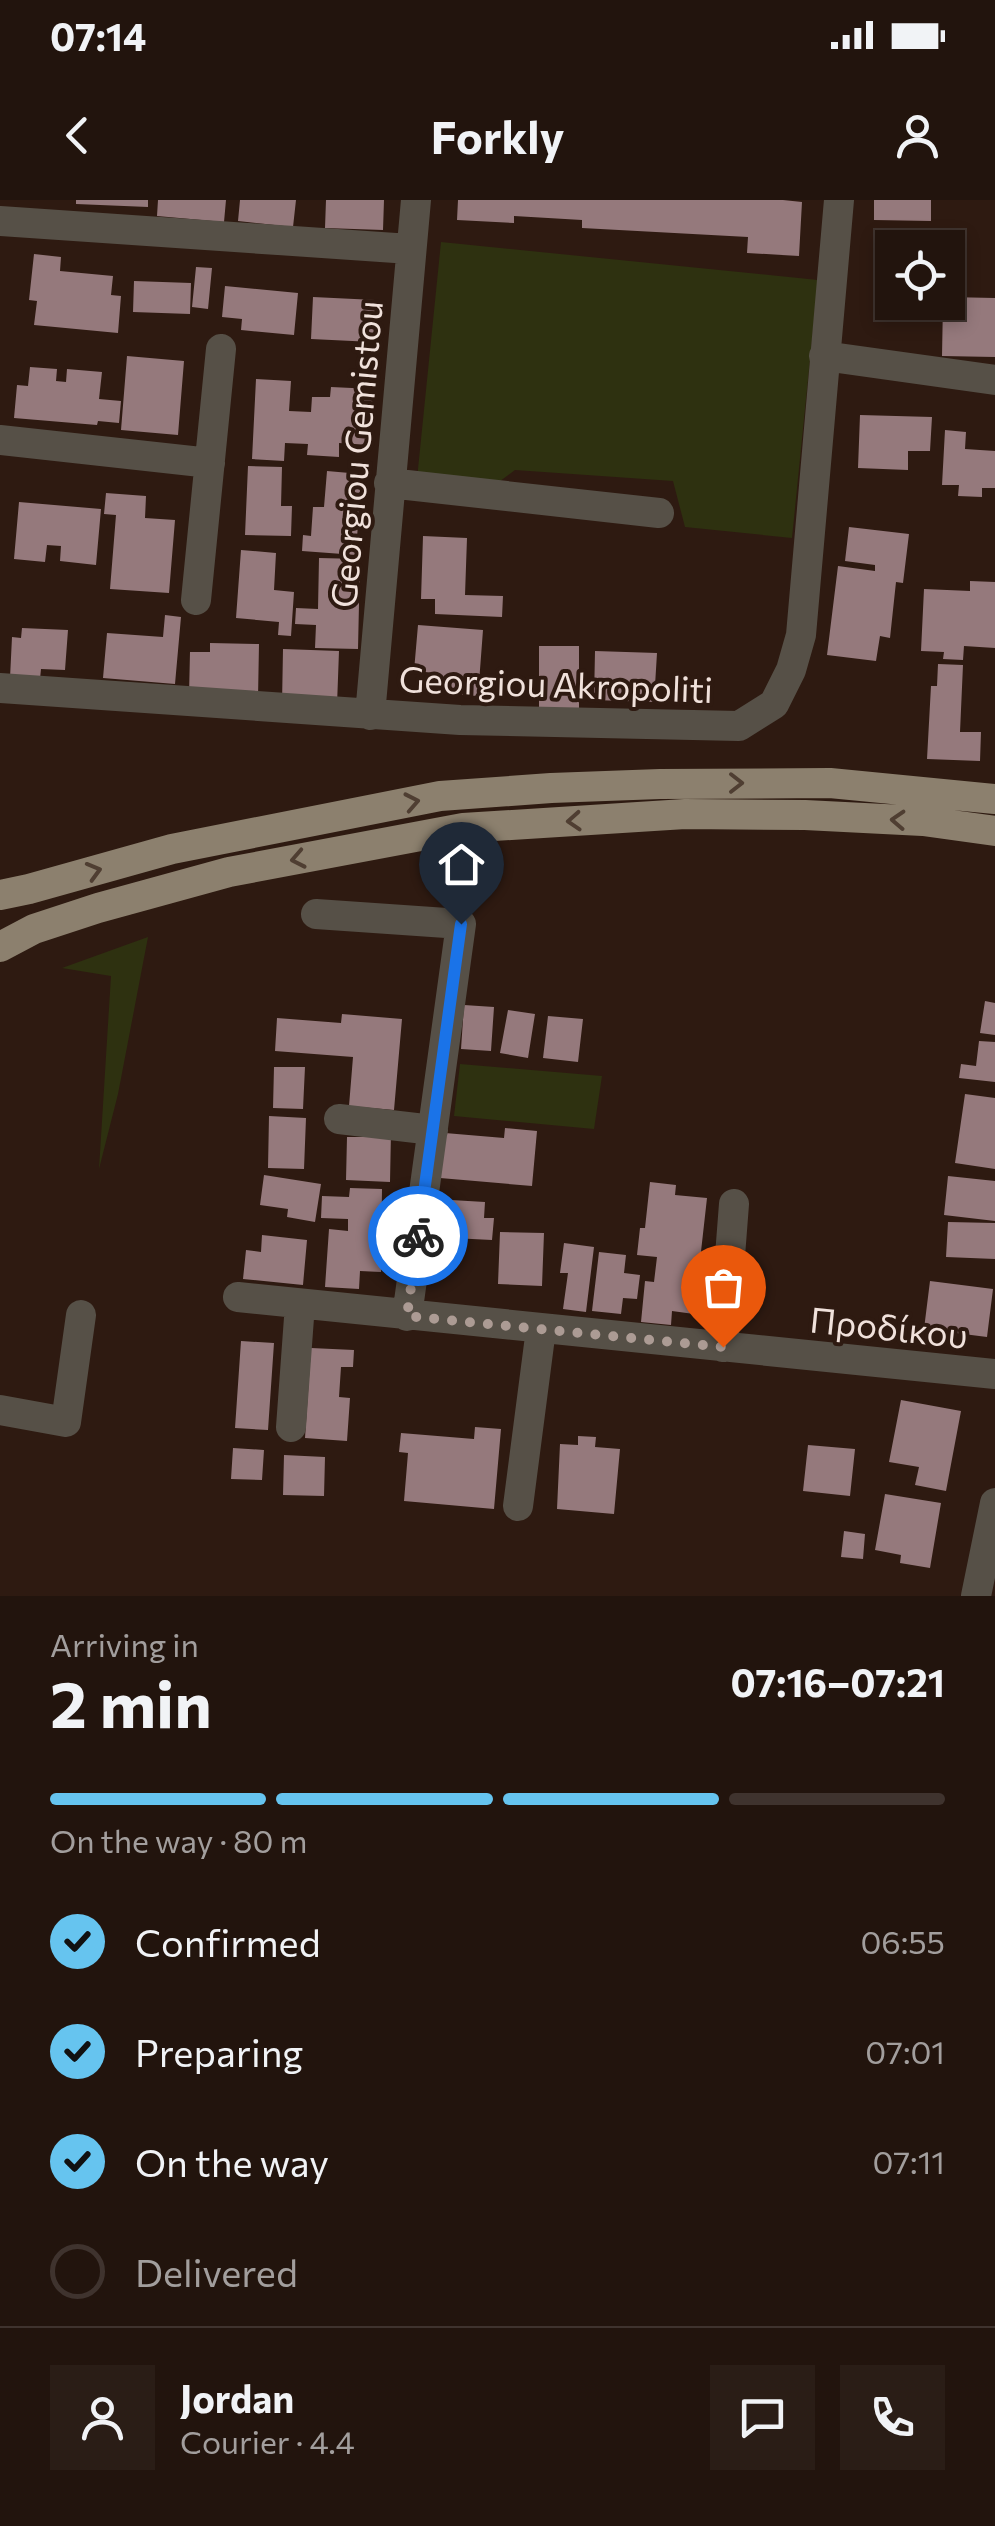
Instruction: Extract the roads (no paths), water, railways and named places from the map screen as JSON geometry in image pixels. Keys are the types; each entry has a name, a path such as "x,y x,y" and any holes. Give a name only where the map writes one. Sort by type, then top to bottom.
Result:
{"main road":[{"path":"0,895 172,849 440,796 660,784 830,782 995,799"},
{"path":"0,947 34,929 98,908 229,872 463,828 684,814 923,821 995,832"}],"street":[{"name":"Georgiou Gemistou","path":"370,715 416,200"},
{"name":"Georgiou Akropoliti","path":"0,688 460,720 739,726 774,704 800,635 839,200"},
{"path":"0,220 410,249"},
{"path":"196,600 221,348"},
{"path":"824,356 995,380"},
{"path":"0,440 210,463"},
{"path":"389,483 658,513"},
{"path":"316,914 461,924 407,1316"},
{"path":"339,1119 433,1130"},
{"path":"723,1347 734,1204"},
{"name":"Προδίκου","path":"238,1297 995,1374"},
{"path":"291,1427 300,1304"},
{"path":"0,1410 66,1422 81,1315"},
{"path":"518,1506 541,1329"},
{"path":"976,1596 995,1503"}]}
